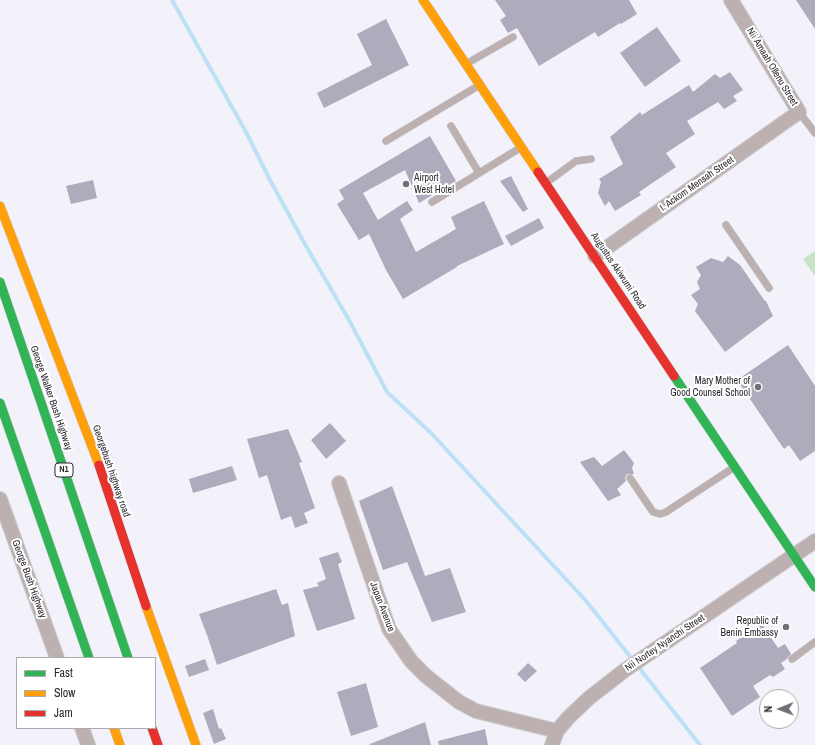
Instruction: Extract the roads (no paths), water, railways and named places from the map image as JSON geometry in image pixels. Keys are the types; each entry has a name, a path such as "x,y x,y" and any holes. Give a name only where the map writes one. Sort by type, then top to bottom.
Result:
{"main road":[{"name":"Augustus Akiwumi Road","path":"423,0 815,587"},
{"name":"Georgebush highway road","path":"0,206 99,466 144,602 196,745"},
{"name":"George Walker Bush Highway","path":"0,282 128,657"},
{"path":"0,403 4,431 89,657"},
{"path":"114,729 120,745"},
{"path":"152,729 158,745"}],"street":[{"name":"Nii Amaah Ollenu Street","path":"731,0 800,112"},
{"name":"I. Ackom Mensah Street","path":"595,256 800,112"},
{"name":"Japan Avenue","path":"339,483 389,629 400,648 411,661 426,676 459,702 476,710 557,731"},
{"name":"George Bush Highway","path":"0,499 57,657"},
{"name":"Nii Nortey Nyanchi Street","path":"552,745 557,731 584,702 626,670 815,541"},
{"path":"82,729 88,745"}],"lane":[{"path":"466,64 513,37"},
{"path":"386,141 480,85"},
{"name":"Nii Amaah Ollenu Street","path":"800,112 815,133"},
{"path":"452,126 479,174"},
{"path":"432,202 522,147"},
{"path":"546,183 576,162 591,159"},
{"path":"726,225 769,288"},
{"path":"630,478 653,512 660,514 666,512 735,466"},
{"path":"792,659 815,642"}],"waterway":[{"path":"172,0 246,132 270,180 349,320 387,392 431,433 587,602 700,745"}],"place":[{"name":"Airport West Hotel","path":"406,184"},
{"name":"Mary Mother of Good Counsel School","path":"758,387"},
{"name":"Republic of Benin Embassy","path":"786,627"}]}
